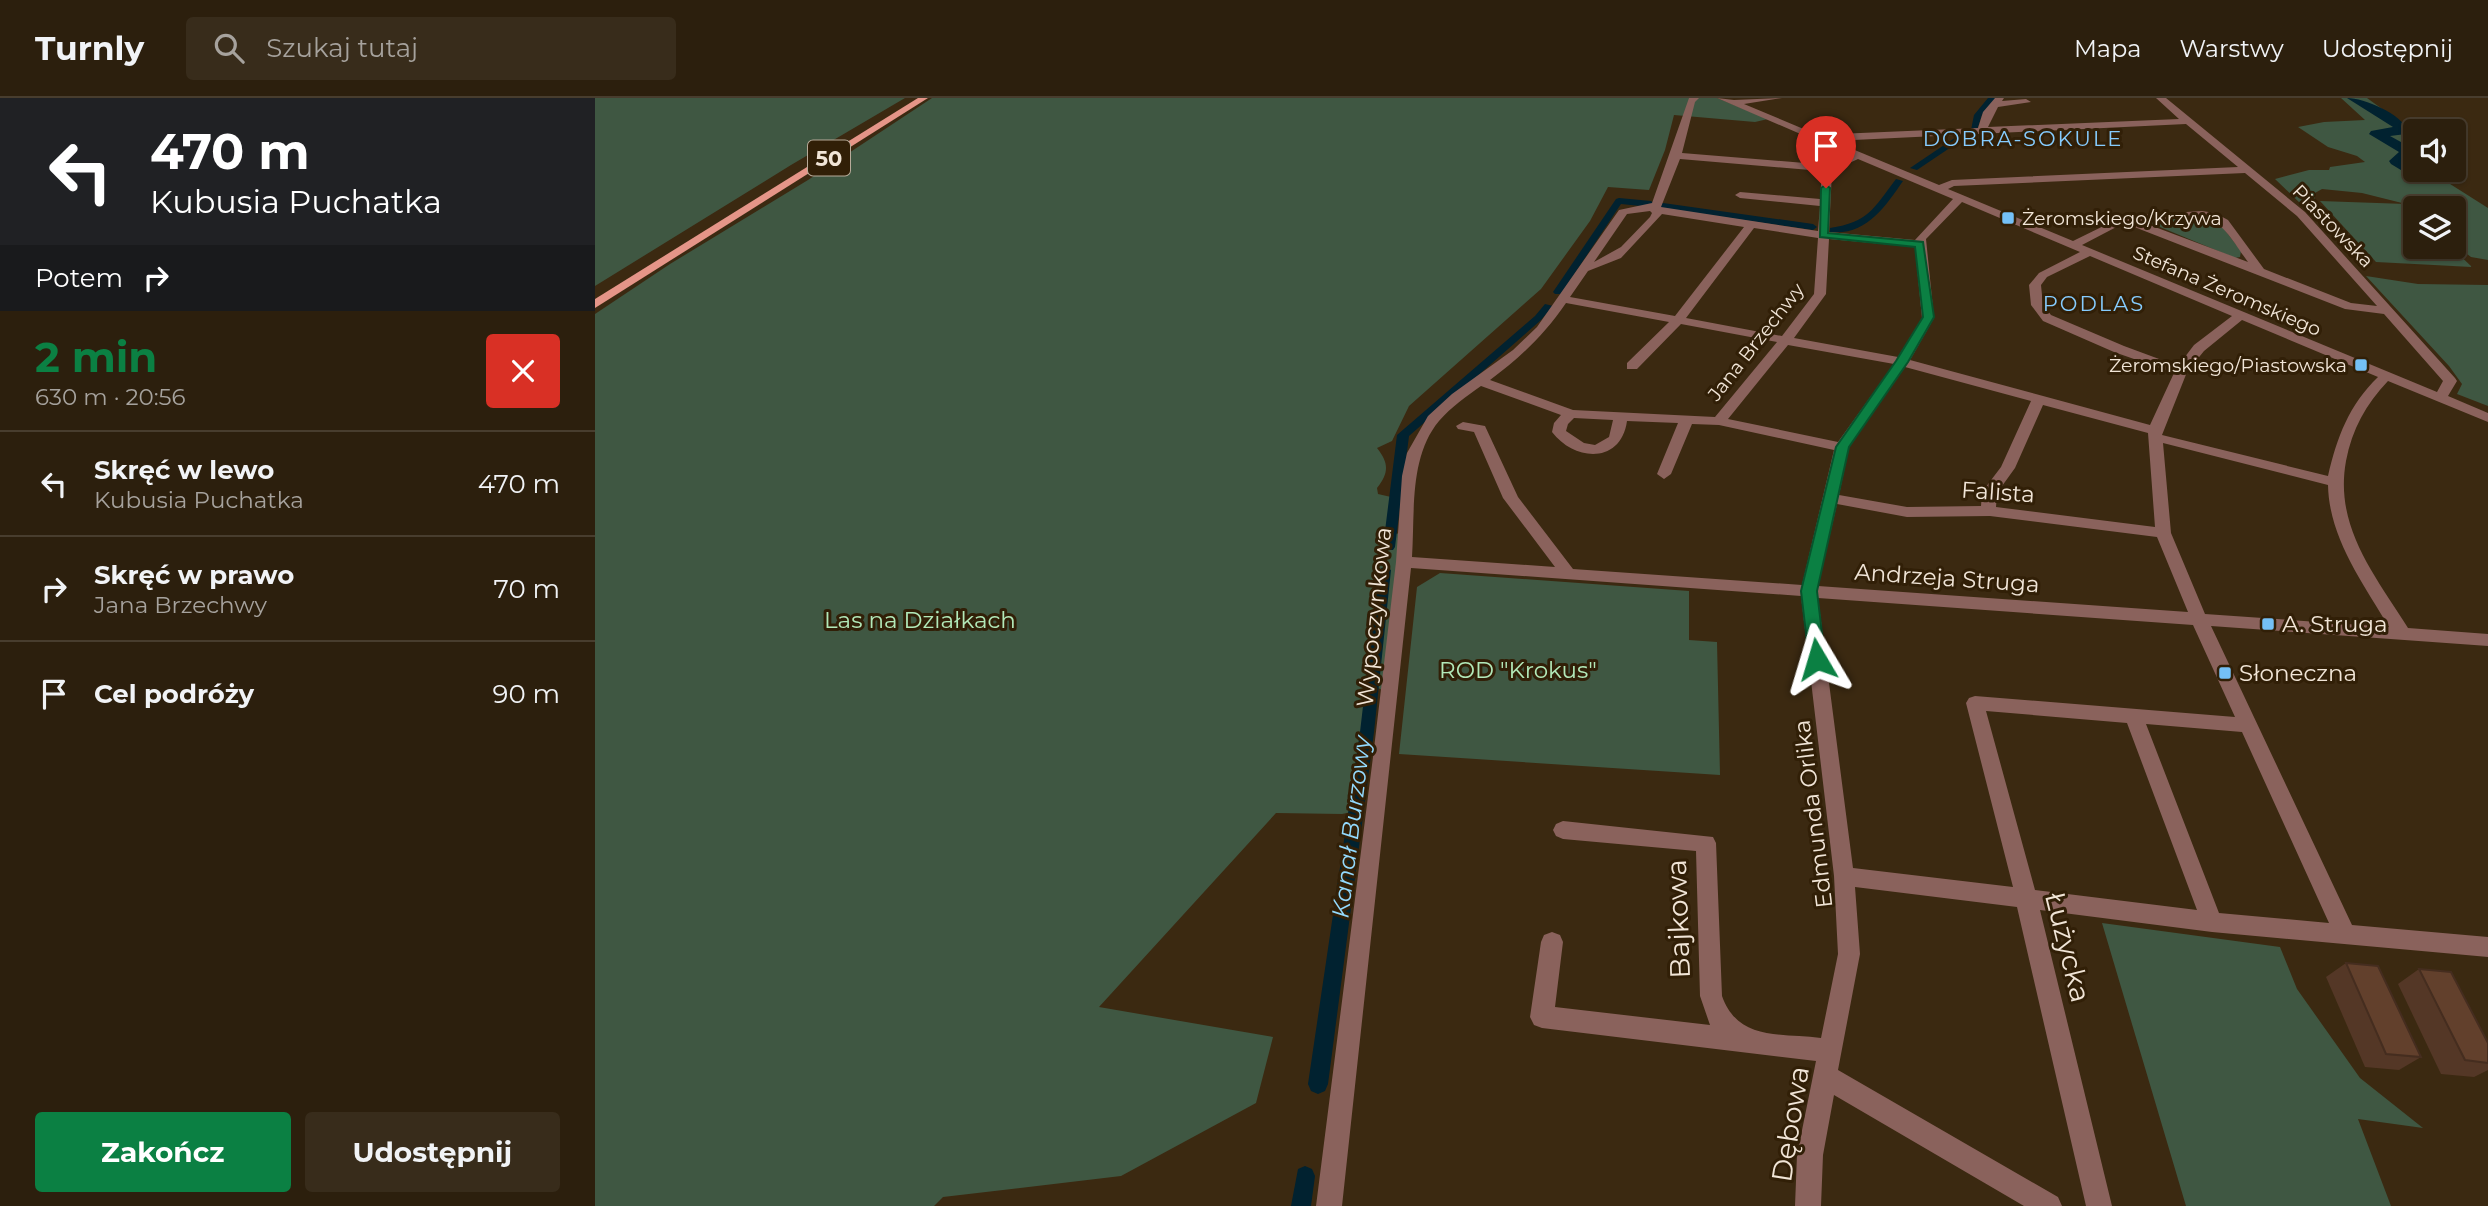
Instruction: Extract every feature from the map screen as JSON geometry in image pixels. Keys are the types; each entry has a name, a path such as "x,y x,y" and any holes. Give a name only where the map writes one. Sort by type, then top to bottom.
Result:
{"main road":[{"name":"50","path":"598,303 924,98"}],"street":[{"path":"1653,208 1659,202 1676,156 1691,101 1695,98"},
{"path":"1727,100 1778,98"},
{"name":"Piastowska","path":"2160,98 2301,214 2450,381 2447,390 2439,398"},
{"name":"Stefana Żeromskiego","path":"1727,100 2488,418"},
{"path":"1982,130 1986,117 1998,101 2027,102"},
{"path":"1824,141 1837,137 2190,121"},
{"path":"1676,156 1828,168 1857,155"},
{"name":"Jana Brzechwy","path":"1719,421 1819,294 1828,168"},
{"path":"1939,189 1957,183 2250,170"},
{"path":"1740,195 1825,203"},
{"path":"1653,208 1669,213 1823,235 1920,244 1920,238 1961,198"},
{"name":"Wypoczynkowa","path":"1329,1206 1367,897 1404,562 1409,476 1414,453 1429,423 1457,397 1535,337 1623,212 1630,208 1653,208"},
{"path":"1585,268 1610,262 1618,257 1655,218 1658,212 1653,208"},
{"path":"2073,245 2124,219 2203,214 2215,216 2224,222 2260,271"},
{"path":"2124,219 2350,306 2389,311"},
{"path":"1632,366 1678,320 1752,224"},
{"name":"Edmunda Orlika","path":"1832,1051 1849,954 1844,876 1809,591 1842,447 1902,362 1928,317 1920,244"},
{"path":"2089,252 2043,275 2035,285 2037,305 2047,318 2119,349 2181,371"},
{"path":"1564,299 1902,362 2335,482"},
{"path":"2241,316 2199,348 2181,371 2155,434 2163,533 2199,619 2345,933"},
{"path":"2386,376 2365,398 2353,417 2343,440 2335,482 2337,508 2346,535 2402,632"},
{"name":"Jana Brzechwy","path":"1481,381 1571,414 1719,421 1842,447"},
{"path":"1990,512 1987,502 1990,492 2008,468 2039,398"},
{"path":"1571,414 1561,423 1559,432 1566,442 1597,450 1610,445 1617,437 1621,416"},
{"name":"Jana Brzechwy","path":"1664,474 1687,419"},
{"path":"1463,426 1481,429 1511,498 1568,573"},
{"name":"Falista","path":"1831,498 1907,512 1990,512 2163,533"},
{"name":"Andrzeja Struga","path":"1404,562 2488,640"},
{"name":"Łużycka","path":"2099,1206 2027,898 1975,703 2134,716"},
{"path":"2212,922 2134,716 2249,725"},
{"name":"Bajkowa","path":"1563,830 1706,843 1711,996 1720,1022 1743,1040"},
{"path":"1844,876 2212,922 2488,947"},
{"path":"1552,943 1542,1017 1832,1051"},
{"name":"Dębowa","path":"1808,1206 1810,1155 1832,1051"},
{"path":"1827,1077 2049,1206"}],"green space":[{"path":"595,98 905,98 595,286"},
{"name":"Las na Działkach","path":"932,98 1717,98 1768,119 1755,122 1674,115 1665,150 1649,190 1608,187 1590,221 1541,289 1409,406 1392,441 1377,448 1384,458 1386,468 1384,478 1377,488 1378,494 1391,497 1387,535 1401,533 1382,690 1367,682 1372,696 1361,810 1342,814 1276,813 1099,1007 1273,1037 1256,1103 1121,1176 943,1197 934,1206 595,1206 595,314 670,264 808,180"},
{"path":"2341,98 2367,98 2400,122 2403,138 2403,182 2447,182 2488,208 2488,260 2471,257 2466,253 2466,196 2403,196 2403,203 2362,193 2322,189 2315,193 2315,199 2310,206 2301,204 2275,179 2309,170 2329,170 2330,167 2365,162 2357,156 2328,147 2298,127 2324,122 2365,120"},
{"path":"2320,201 2403,204 2403,259 2464,259 2472,267 2376,262"},
{"path":"2203,216 2221,225 2241,251 2240,257 2235,258 2143,220"},
{"path":"2366,276 2418,284 2488,285 2488,406 2457,394 2462,384 2449,366"},
{"name":"ROD \"Krokus\"","path":"1440,573 1689,591 1689,640 1717,642 1720,775 1399,754 1417,587"},
{"path":"2102,923 2280,947 2297,989 2360,1078 2423,1128 2358,1119 2391,1206 2186,1206"}],"building":[{"path":"2346,963 2378,966 2421,1057 2386,1054"},
{"path":"2419,969 2451,972 2488,1043 2488,1063 2465,1060"}],"waterway":[{"name":"Kanał Burzowy","path":"1974,128 1978,115 1992,98"},
{"path":"2353,98 2399,125 2401,131 2376,134 2403,149"},
{"name":"Kanał Burzowy","path":"1914,168 1965,135"},
{"path":"2403,158 2396,161 2403,165"},
{"name":"Kanał Burzowy","path":"1833,230 1845,230 1864,222 1899,181"},
{"name":"Kanał Burzowy","path":"1558,292 1619,201 1651,204"},
{"name":"Kanał Burzowy","path":"1663,206 1813,227"},
{"name":"Kanał Burzowy","path":"1389,547 1403,435 1538,318 1548,306"},
{"name":"Kanał Burzowy","path":"1318,1084 1367,732 1385,570"},
{"name":"Kanał Burzowy","path":"1301,1206 1305,1176"}],"place":[{"name":"Żeromskiego/Krzywa","path":"2008,218"},
{"name":"Żeromskiego/Piastowska","path":"2361,365"},
{"name":"A. Struga","path":"2268,624"},
{"name":"Słoneczna","path":"2225,673"}],"district":[{"name":"DOBRA-SOKULE","path":"2023,138"},
{"name":"PODLAS","path":"2094,303"}],"route":[{"path":"1817,659 1809,591 1842,447 1902,362 1928,317 1920,244 1823,235 1826,188"}]}
